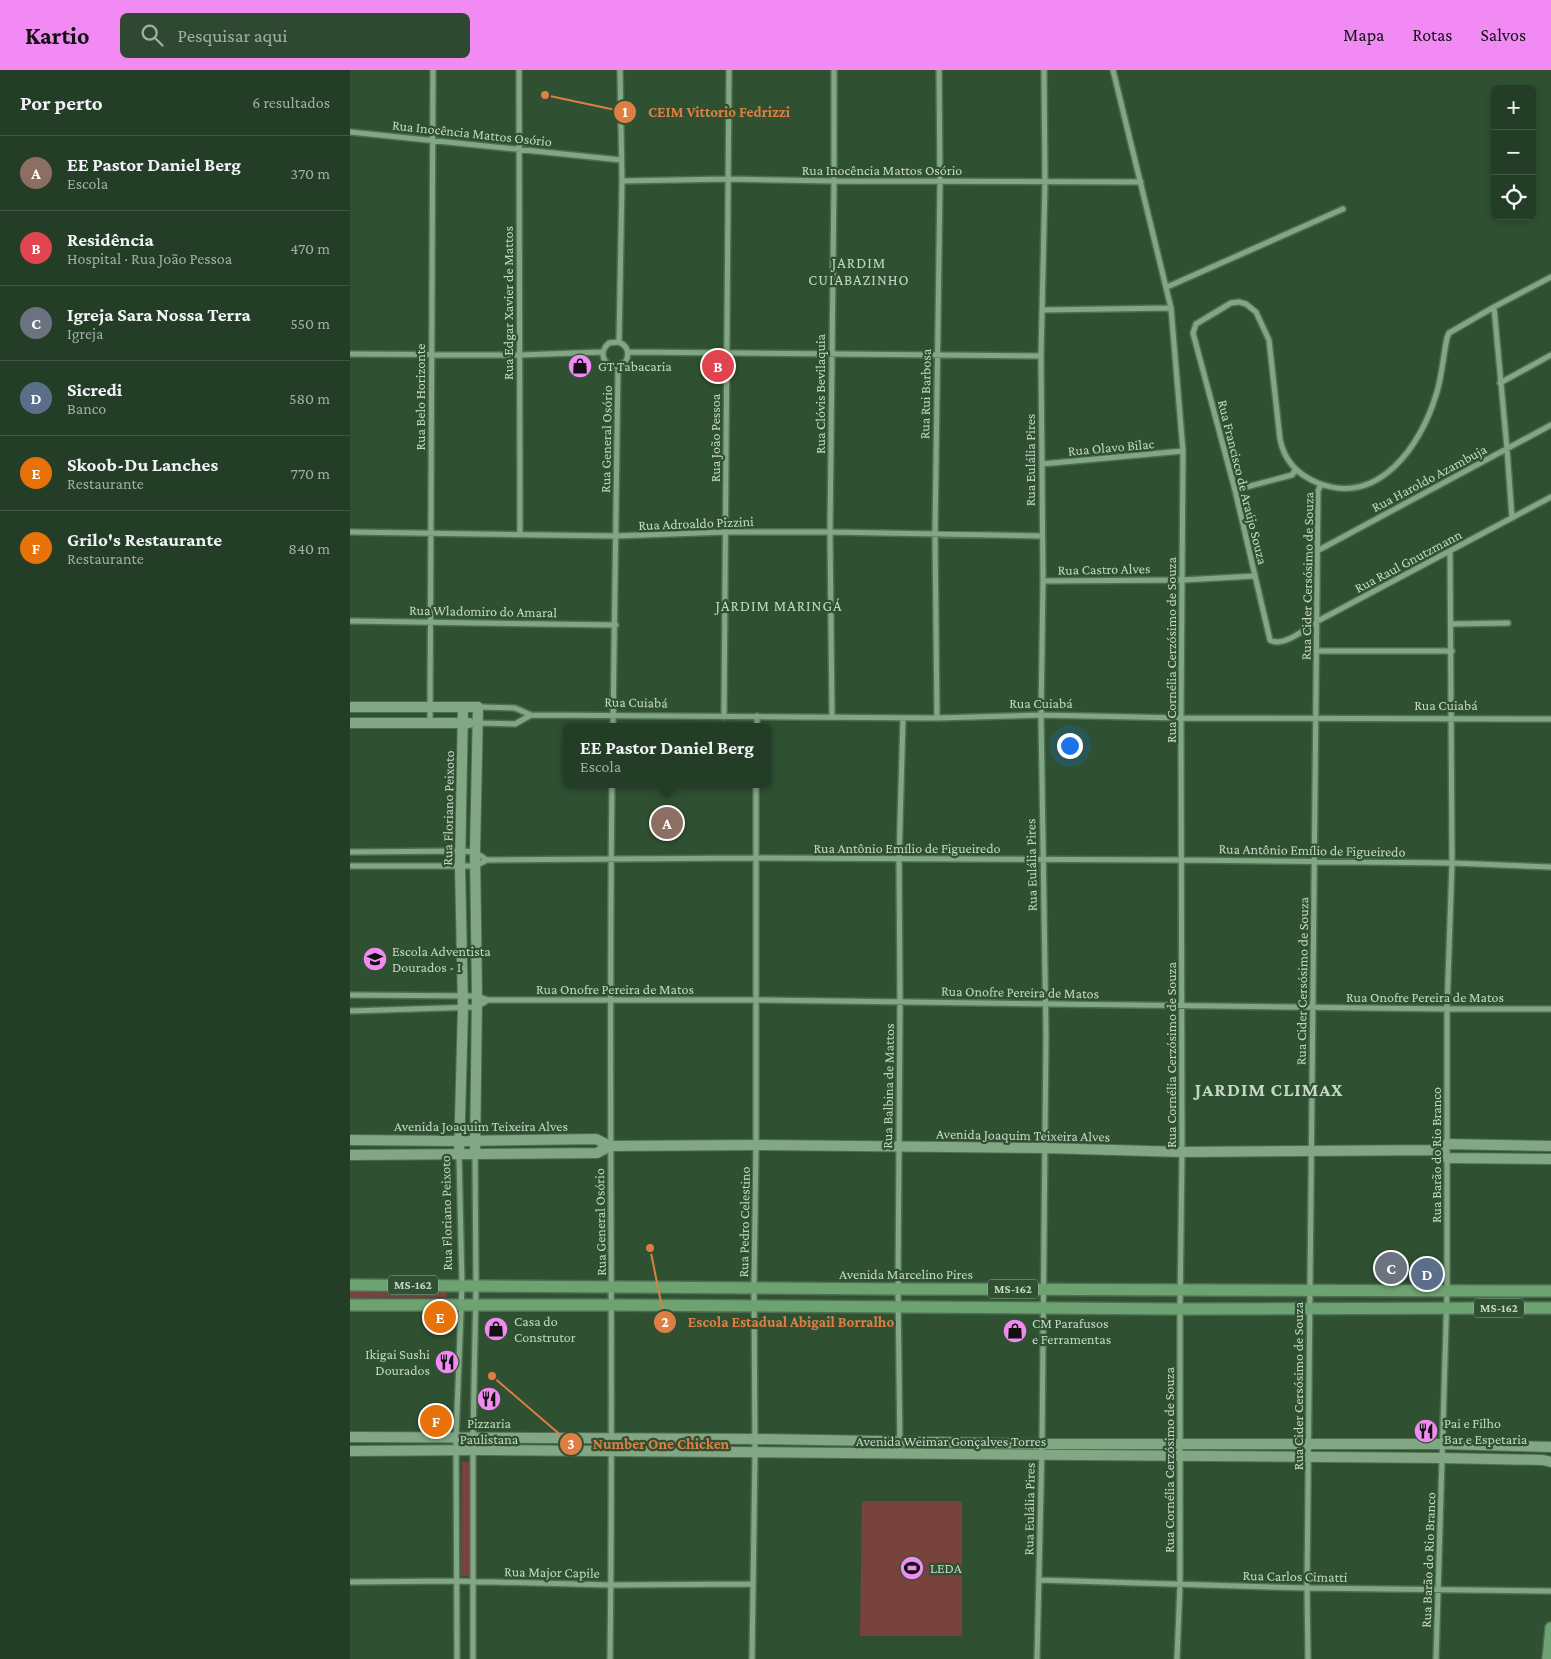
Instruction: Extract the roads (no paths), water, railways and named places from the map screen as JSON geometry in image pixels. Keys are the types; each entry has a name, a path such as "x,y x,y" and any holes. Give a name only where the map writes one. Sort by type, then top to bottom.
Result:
{"main road":[{"name":"Rua Floriano Peixoto","path":"459,1155 463,1008 460,866 463,707"},
{"name":"Rua Cuiabá","path":"350,708 478,707"},
{"name":"Rua Floriano Peixoto","path":"475,1155 477,996 475,852 478,707"},
{"name":"Rua Cuiabá","path":"350,723 477,723"},
{"name":"Avenida Joaquim Teixeira Alves","path":"350,1140 596,1139 610,1146 756,1145 1044,1148 1182,1152 1436,1150 1447,1144"},
{"path":"1447,1144 1551,1146"},
{"path":"1462,1145 1462,1158"},
{"name":"Avenida Joaquim Teixeira Alves","path":"350,1155 597,1153 610,1146"},
{"path":"1436,1150 1447,1158 1551,1159"},
{"name":"Avenida Marcelino Pires","path":"350,1285 1447,1292 1551,1291"},
{"name":"MS-162","path":"350,1305 1180,1309 1551,1308"},
{"name":"Avenida Weimar Gonçalves Torres","path":"350,1437 755,1439 1042,1444 1442,1444 1551,1447"},
{"name":"Avenida Weimar Gonçalves Torres","path":"350,1451 473,1450 1442,1458 1543,1460 1551,1462"},
{"path":"1548,1659 1551,1628"}],"street":[{"name":"Rua Belo Horizonte","path":"430,724 433,70"},
{"name":"Rua Edgar Xavier de Mattos","path":"519,70 520,535"},
{"path":"619,342 622,181 620,70"},
{"name":"Rua João Pessoa","path":"724,717 729,70"},
{"name":"Rua Clóvis Bevilaquia","path":"832,718 830,532 834,70"},
{"name":"Rua Rui Barbosa","path":"937,718 935,534 940,182 939,70"},
{"name":"Rua Eulália Pires","path":"1037,1659 1044,1308 1045,1003 1041,715 1041,356 1045,182 1044,70"},
{"name":"Rua Cornélia Cerzósimo de Souza","path":"1113,70 1171,308 1182,451 1181,1456 1180,1584 1177,1659"},
{"name":"Rua Inocência Mattos Osório","path":"350,132 621,160"},
{"name":"Rua Inocência Mattos Osório","path":"622,181 729,179 1141,182"},
{"path":"1167,287 1343,209"},
{"path":"1235,490 1292,475 1296,469 1308,478 1321,484 1339,488 1357,488 1380,478 1398,463 1414,443 1432,406 1437,393 1449,333 1551,277"},
{"name":"Rua Francisco de Araújo Souza","path":"1275,643 1270,640 1235,490 1193,332 1196,324 1231,303 1242,303 1253,309 1258,315 1268,340 1281,445 1285,456 1296,469"},
{"path":"1494,307 1512,518"},
{"path":"1042,310 1171,308"},
{"path":"618,366 607,364 603,357 604,348 609,343 619,342 624,345 628,352 1041,356"},
{"path":"350,354 520,355 603,352"},
{"name":"Rua General Osório","path":"613,723 616,625 618,366 626,361 628,352"},
{"path":"1500,384 1551,355"},
{"name":"Rua Haroldo Azambuja","path":"1317,551 1551,425"},
{"name":"Rua Olavo Bilac","path":"1042,464 1182,451"},
{"name":"Rua Cider Cersósimo de Souza","path":"1308,1659 1307,1588 1316,622 1318,491 1321,484"},
{"name":"Rua Raul Gnutzmann","path":"1275,643 1282,643 1316,622 1551,497"},
{"name":"Rua Adroaldo Pizzini","path":"350,532 616,536 726,532 830,532 1042,536"},
{"name":"Rua Barão do Rio Branco","path":"1436,1659 1447,1308 1447,1009 1452,863 1450,551"},
{"name":"Rua Castro Alves","path":"1042,581 1183,580 1255,576"},
{"name":"Rua Wladomiro do Amaral","path":"350,621 616,625"},
{"path":"1451,624 1508,623"},
{"path":"1316,651 1452,651"},
{"name":"Rua Cuiabá","path":"478,707 515,708 531,715 613,716 937,718 1041,715 1181,718 1551,719"},
{"name":"Rua Cuiabá","path":"477,723 515,724 531,715"},
{"path":"756,723 757,716"},
{"name":"Rua Balbina de Mattos","path":"900,1454 898,1147 900,1002 898,860 903,718"},
{"name":"Rua General Osório","path":"610,1659 612,788"},
{"name":"Rua Pedro Celestino","path":"752,1659 755,1453 756,788"},
{"path":"350,852 461,851 475,852 488,860"},
{"name":"Rua Antônio Emílio de Figueiredo","path":"350,866 475,866 488,860 755,858 1314,861 1551,867"},
{"name":"Rua Antônio Emílio de Figueiredo","path":"1537,866 1551,863"},
{"name":"Rua Onofre Pereira de Matos","path":"350,995 477,996 488,1000 756,1000 1551,1009"},
{"path":"350,1010 477,1007 488,1000"},
{"name":"Rua Floriano Peixoto","path":"457,1659 456,1437 462,1285 459,1155"},
{"name":"Rua Floriano Peixoto","path":"473,1659 473,1437 476,1285 475,1155"},
{"name":"Rua Carlos Cimatti","path":"1039,1580 1307,1588 1551,1591"},
{"name":"Rua Major Capile","path":"350,1582 456,1581 611,1585 753,1584"}],"place":[{"name":"CEIM Vittorio Fedrizzi","path":"545,95"},
{"name":"GT Tabacaria","path":"580,366"},
{"name":"Residência","path":"718,366"},
{"name":"EE Pastor Daniel Berg","path":"667,823"},
{"name":"Escola Adventista Dourados - I","path":"375,959"},
{"name":"Escola Estadual Abigail Borralho","path":"650,1248"},
{"name":"Igreja Sara Nossa Terra","path":"1391,1268"},
{"name":"Sicredi","path":"1427,1274"},
{"name":"Skoob-Du Lanches","path":"440,1317"},
{"name":"Casa do Construtor","path":"496,1329"},
{"name":"CM Parafusos e Ferramentas","path":"1015,1331"},
{"name":"Ikigai Sushi Dourados","path":"447,1362"},
{"name":"Number One Chicken","path":"492,1376"},
{"name":"Pizzaria Paulistana","path":"489,1399"},
{"name":"Grilo's Restaurante","path":"436,1421"},
{"name":"Pai e Filho Bar e Espetaria","path":"1426,1431"},
{"name":"LEDA","path":"912,1568"}],"district":[{"name":"JARDIM CUIABAZINHO","path":"859,272"},
{"name":"JARDIM MARINGÁ","path":"779,606"},
{"name":"JARDIM CLIMAX","path":"1269,1089"}]}
